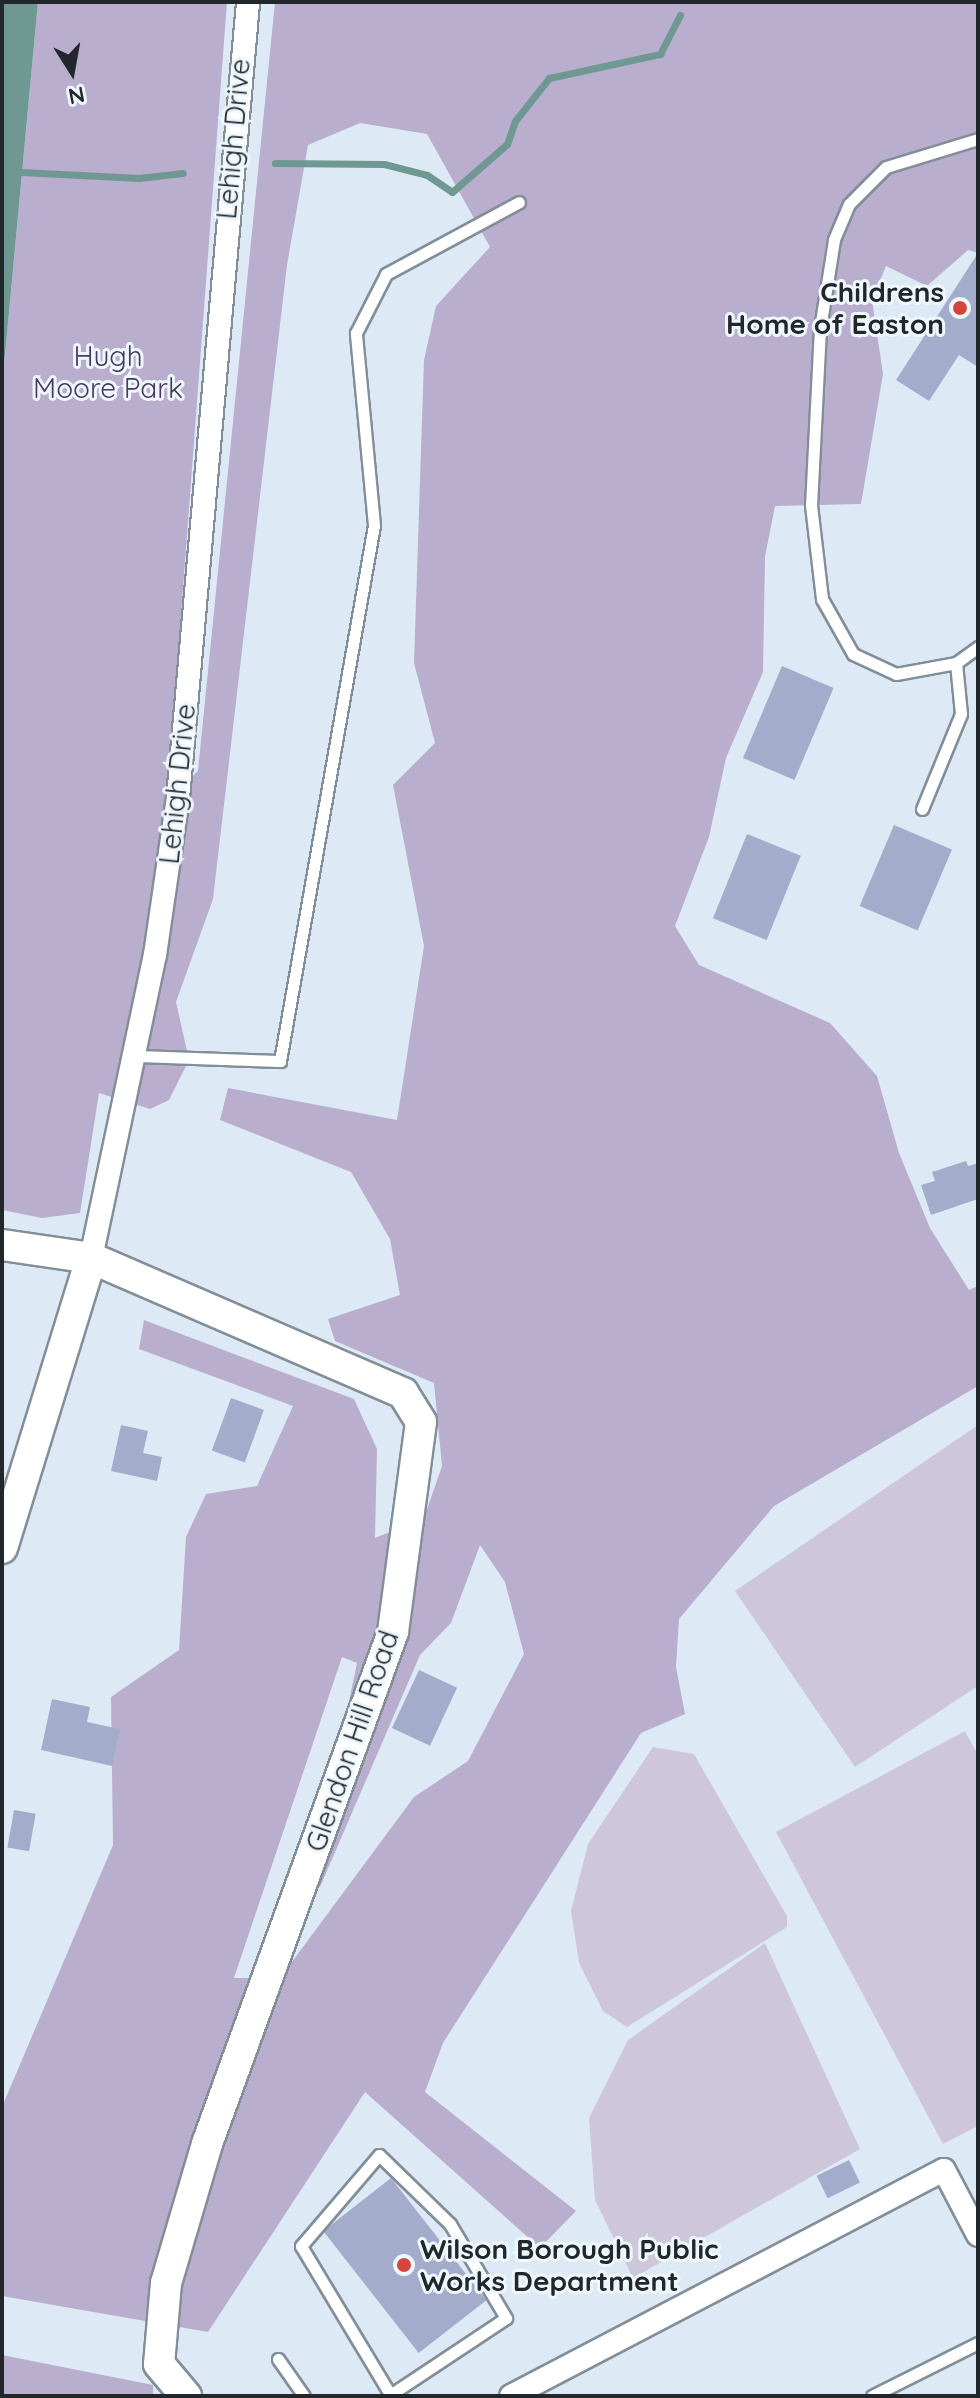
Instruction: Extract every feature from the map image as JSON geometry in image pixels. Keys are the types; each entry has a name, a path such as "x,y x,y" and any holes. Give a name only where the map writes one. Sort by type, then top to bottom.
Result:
{"street":[{"name":"Lehigh Drive","path":"2,1548 91,1258 136,1056 178,798 248,2"},
{"name":"Glendon Hill Road","path":"2,1245 91,1258 403,1393 421,1422 393,1632 207,2144 166,2283 159,2364 186,2396"},
{"path":"511,2396 944,2170 978,2235"}],"lane":[{"path":"978,139 886,167 849,204 831,255 813,424 816,556 835,631 853,654 896,674 956,663 978,647"},
{"path":"136,1056 280,1061 374,525 356,333 386,274 519,202"},
{"path":"922,809 961,714 956,663"},
{"path":"379,2155 450,2224 506,2318 391,2395 301,2246 379,2155"},
{"path":"872,2396 978,2343"},
{"path":"278,2359 304,2396"}],"shaded area":[{"path":"2,2 38,2 2,387"},
{"path":"978,1425 978,1686 855,1767 735,1591"},
{"path":"965,1731 978,1755 978,2126 943,2144 776,1832"},
{"path":"653,1747 694,1754 787,1916 787,1927 627,2027 603,2011 579,1963 571,1911 588,1844"},
{"path":"765,1943 860,2149 633,2278 595,2200 589,2118 628,2040"}],"green space":[{"name":"Hugh Moore Park","path":"38,2 227,2 167,802 198,771 275,2 978,2 978,253 968,250 927,286 886,266 872,300 883,374 861,504 775,506 765,557 763,672 726,758 709,837 675,926 699,965 830,1023 877,1076 899,1153 930,1228 969,1290 978,1286 978,1386 774,1506 679,1619 676,1667 685,1714 641,1733 443,2043 425,2092 576,2211 540,2248 365,2092 208,2332 2,2296 2,2107 113,1845 111,1697 179,1650 186,1537 206,1494 257,1486 293,1406 139,1349 144,1320 354,1399 377,1449 375,1538 424,1518 442,1466 434,1383 335,1341 328,1319 400,1295 390,1239 351,1172 220,1120 228,1088 397,1120 424,946 393,785 435,743 414,663 424,360 436,306 490,247 427,134 360,123 308,145 287,265 213,899 176,1002 189,1060 169,1100 150,1109 99,1093 80,1213 42,1218 2,1210 2,387","holes":["480,1545 505,1582 524,1654 468,1761 414,1797 280,1978 234,1978 342,1657 357,1663 349,1701 287,1876 320,1887 420,1655 451,1623"]},
{"path":"2,2355 153,2385 153,2396 2,2396"}],"building":[{"name":"Childrens Home of Easton","path":"978,253 978,367 959,355 929,401 896,380"},
{"path":"782,666 834,688 794,780 743,758"},
{"path":"894,825 952,850 918,931 860,906"},
{"path":"747,834 801,856 767,940 713,918"},
{"path":"966,1161 968,1166 978,1163 978,1199 931,1215 921,1185 935,1181 932,1172"},
{"path":"231,1398 264,1410 245,1463 212,1451"},
{"path":"121,1425 148,1431 143,1453 162,1457 157,1481 111,1471"},
{"path":"419,1670 457,1688 430,1746 392,1728"},
{"path":"52,1699 90,1707 87,1722 120,1729 112,1766 41,1750"},
{"path":"14,1810 36,1814 29,1851 7,1847"},
{"path":"849,2160 860,2182 828,2198 817,2176"},
{"name":"Wilson Borough Public Works Department","path":"391,2178 486,2300 419,2353 323,2231"}],"waterway":[{"path":"275,163 384,164 427,175 452,192 507,144 515,121 549,78 660,54 680,15"},
{"path":"2,171 139,178 183,173"}],"place":[{"name":"Childrens Home of Easton","path":"960,308"},
{"name":"Wilson Borough Public Works Department","path":"404,2265"}]}
